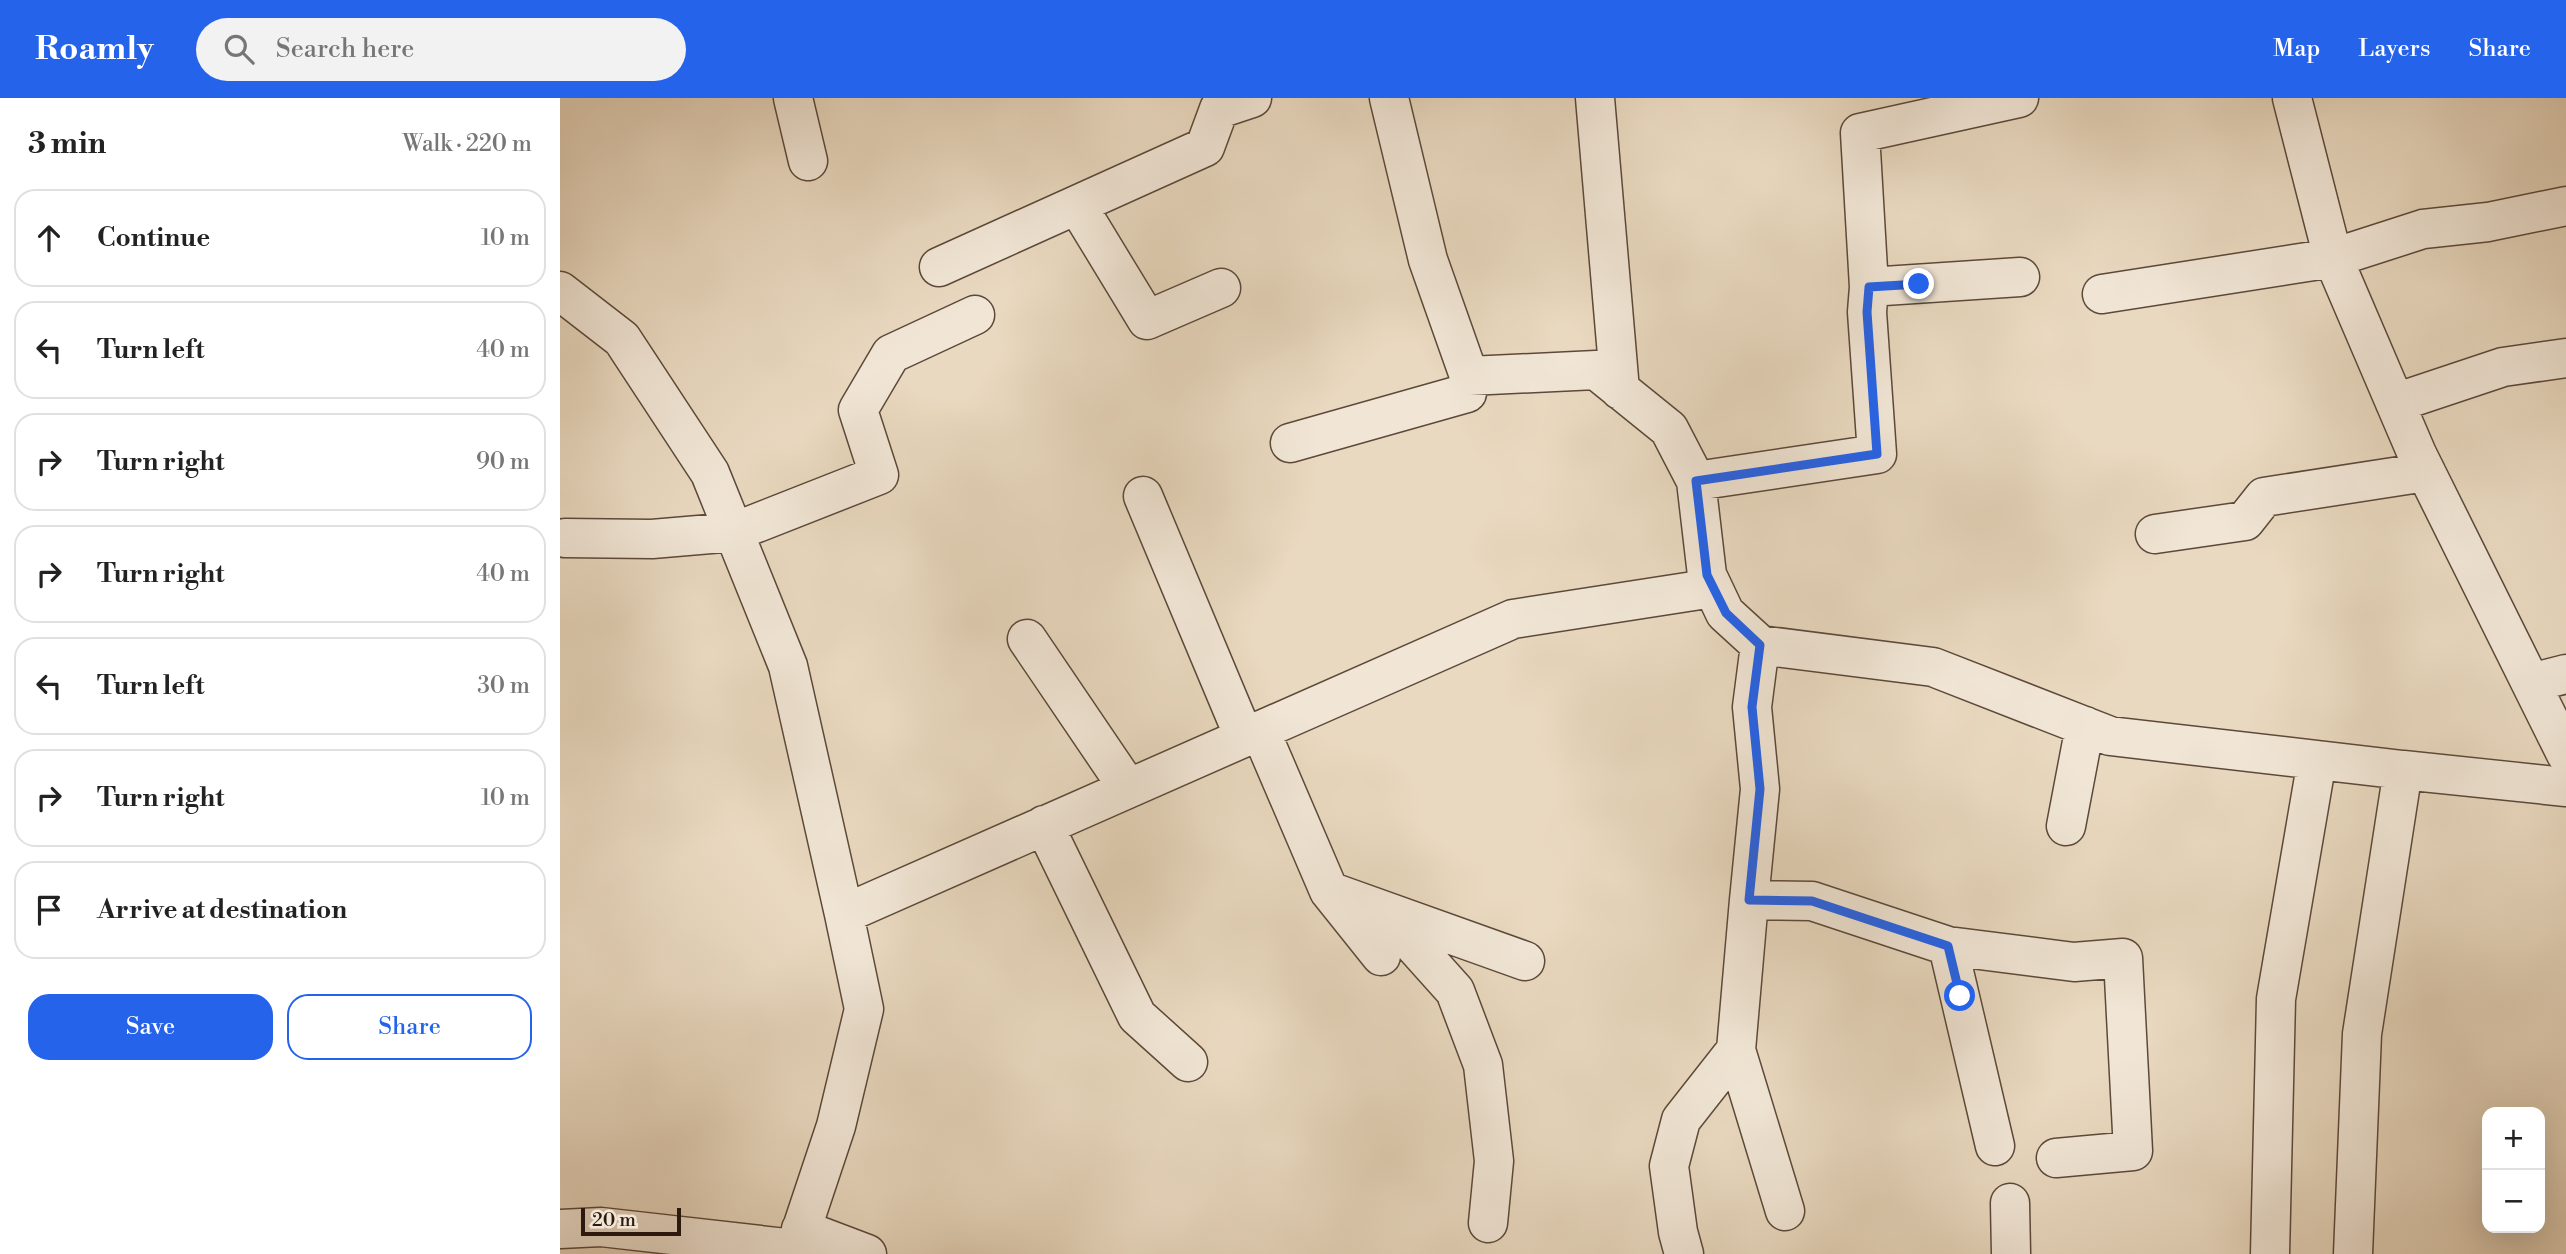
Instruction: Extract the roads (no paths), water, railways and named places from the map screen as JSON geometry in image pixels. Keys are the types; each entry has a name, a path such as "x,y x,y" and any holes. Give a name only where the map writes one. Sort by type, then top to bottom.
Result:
{"street":[{"path":"793,98 808,161"},
{"path":"939,267 1205,147 1219,109 1252,98"},
{"path":"1290,443 1467,393 1469,376 1428,260 1389,98"},
{"path":"1595,98 1620,390"},
{"path":"1696,481 1877,454 1867,312 1869,287 1860,133 2019,98"},
{"path":"2292,98 2333,258 2426,472 2549,679 2566,754"},
{"path":"1077,205 1147,320 1221,288"},
{"path":"2102,294 2333,258 2423,229 2488,222 2566,206"},
{"path":"1869,287 2020,277"},
{"path":"560,291 622,339 710,473 788,666 864,1009 836,1126 796,1244"},
{"path":"565,538 652,538 734,532 879,475 858,411 891,354 975,315"},
{"path":"2395,403 2503,367 2566,358"},
{"path":"1469,376 1596,370 1670,429 1696,481 1707,575 1726,613 1760,645 1933,667 2110,736 2566,787"},
{"path":"2155,534 2245,521 2264,497 2426,472"},
{"path":"1143,496 1252,734 1329,891 1381,956"},
{"path":"844,914 1513,619 1713,588"},
{"path":"1027,639 1128,788"},
{"path":"1760,645 1752,707 1760,789 1736,1050 1785,1211"},
{"path":"2066,826 2085,726"},
{"path":"2270,1254 2276,999 2317,760"},
{"path":"2353,1254 2362,1034 2403,770"},
{"path":"1044,825 1137,1016 1188,1062"},
{"path":"1329,891 1525,961"},
{"path":"1749,900 1812,901 1948,946 2074,962 2123,958 2133,1150 2056,1158"},
{"path":"1382,910 1455,991 1483,1065 1494,1161 1488,1223"},
{"path":"1948,946 1995,1146"},
{"path":"1684,1254 1678,1232 1669,1166 1681,1120 1736,1050"},
{"path":"2010,1203 2011,1254"},
{"path":"560,1229 601,1227 796,1244 867,1254"}]}
